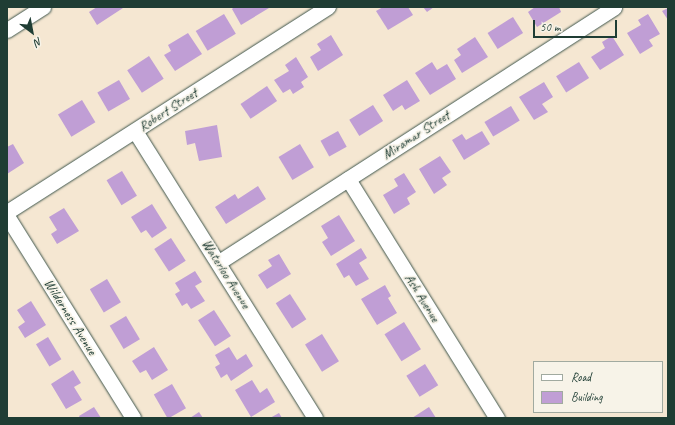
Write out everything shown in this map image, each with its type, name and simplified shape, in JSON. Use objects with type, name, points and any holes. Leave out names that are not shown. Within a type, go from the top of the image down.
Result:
[{"type":"street","points":[[7,30],[43,7]]},
{"type":"street","name":"Robert Street","points":[[7,212],[328,7]]},
{"type":"street","name":"Miramar Street","points":[[219,262],[614,7]]},
{"type":"street","name":"Waterloo Avenue","points":[[135,131],[219,262],[315,418]]},
{"type":"street","name":"Ash Avenue","points":[[348,179],[498,418]]},
{"type":"street","name":"Wilderness Avenue","points":[[7,216],[133,418]]},
{"type":"building","points":[[97,7],[123,8],[97,25],[89,12]]},
{"type":"building","points":[[234,7],[269,8],[241,25],[232,9]]},
{"type":"building","points":[[383,7],[408,7],[413,15],[388,30],[376,11]]},
{"type":"building","points":[[423,7],[434,7],[427,12]]},
{"type":"building","points":[[535,7],[559,7],[561,12],[537,27],[528,12]]},
{"type":"building","points":[[668,8],[668,20],[662,11]]},
{"type":"building","points":[[224,14],[236,34],[208,51],[196,31]]},
{"type":"building","points":[[648,14],[660,34],[649,40],[653,46],[640,54],[627,33],[641,25],[638,20]]},
{"type":"building","points":[[513,17],[523,33],[498,49],[488,33]]},
{"type":"building","points":[[188,33],[202,54],[175,71],[164,55],[171,51],[168,45]]},
{"type":"building","points":[[331,35],[343,55],[318,71],[310,57],[321,50],[317,44]]},
{"type":"building","points":[[612,36],[624,55],[600,70],[591,57],[605,48],[602,42]]},
{"type":"building","points":[[475,37],[488,57],[462,73],[454,60],[461,55],[457,49]]},
{"type":"building","points":[[149,56],[164,79],[142,93],[127,70]]},
{"type":"building","points":[[296,57],[308,77],[301,82],[304,87],[293,94],[290,89],[283,93],[274,80],[289,71],[285,65]]},
{"type":"building","points":[[432,62],[437,70],[447,64],[456,79],[430,95],[415,73]]},
{"type":"building","points":[[579,62],[589,78],[566,92],[556,76]]},
{"type":"building","points":[[119,80],[130,99],[108,112],[97,93]]},
{"type":"building","points":[[407,80],[420,101],[405,110],[402,105],[393,111],[383,95]]},
{"type":"building","points":[[544,82],[553,97],[542,104],[548,112],[534,120],[519,97]]},
{"type":"building","points":[[267,86],[277,101],[251,119],[240,104]]},
{"type":"building","points":[[82,100],[95,122],[71,137],[58,114]]},
{"type":"building","points":[[373,105],[383,121],[359,136],[349,120]]},
{"type":"building","points":[[511,106],[520,121],[493,137],[484,122]]},
{"type":"building","points":[[217,125],[222,157],[199,161],[195,143],[187,145],[185,131]]},
{"type":"building","points":[[338,131],[347,147],[329,156],[321,141]]},
{"type":"building","points":[[482,131],[490,144],[464,160],[452,140],[462,134],[466,140]]},
{"type":"building","points":[[13,144],[24,163],[7,174],[7,147]]},
{"type":"building","points":[[300,144],[314,167],[292,180],[279,157]]},
{"type":"building","points":[[440,156],[451,172],[442,178],[447,185],[434,194],[419,169]]},
{"type":"building","points":[[122,171],[137,196],[122,205],[107,180]]},
{"type":"building","points":[[404,173],[416,192],[407,198],[410,204],[394,214],[383,195],[398,186],[394,179]]},
{"type":"building","points":[[258,186],[266,199],[226,224],[215,207],[235,194],[238,199]]},
{"type":"building","points":[[152,204],[167,228],[152,238],[146,230],[141,233],[131,217]]},
{"type":"building","points":[[64,208],[79,231],[57,244],[51,234],[57,230],[49,217]]},
{"type":"building","points":[[339,215],[355,241],[331,256],[322,242],[328,238],[321,226]]},
{"type":"building","points":[[171,238],[186,261],[169,272],[154,249]]},
{"type":"building","points":[[361,248],[367,258],[359,263],[369,279],[356,286],[349,275],[344,278],[336,264]]},
{"type":"building","points":[[279,254],[291,274],[267,289],[258,275],[272,266],[268,260]]},
{"type":"building","points":[[195,271],[202,282],[195,286],[205,301],[191,309],[187,303],[182,306],[175,294],[180,291],[175,283]]},
{"type":"building","points":[[107,279],[121,302],[104,312],[90,289]]},
{"type":"building","points":[[385,285],[391,296],[388,298],[397,313],[377,325],[361,299]]},
{"type":"building","points":[[290,294],[306,319],[292,328],[276,303]]},
{"type":"building","points":[[31,301],[46,325],[25,338],[18,327],[25,322],[17,310]]},
{"type":"building","points":[[214,310],[231,336],[215,346],[198,320]]},
{"type":"building","points":[[126,316],[140,339],[124,349],[110,326]]},
{"type":"building","points":[[404,322],[421,349],[401,361],[384,334]]},
{"type":"building","points":[[322,334],[339,361],[322,372],[305,345]]},
{"type":"building","points":[[48,337],[61,359],[49,366],[36,344]]},
{"type":"building","points":[[154,347],[168,370],[152,380],[146,370],[140,373],[132,361]]},
{"type":"building","points":[[229,347],[237,360],[246,354],[253,366],[231,381],[227,374],[221,378],[215,367],[220,364],[215,355]]},
{"type":"building","points":[[425,364],[438,385],[420,397],[406,376]]},
{"type":"building","points":[[73,370],[81,383],[74,387],[82,400],[66,409],[51,384]]},
{"type":"building","points":[[252,380],[260,393],[267,388],[275,402],[251,417],[235,390]]},
{"type":"building","points":[[172,384],[186,408],[167,418],[154,394]]},
{"type":"building","points":[[94,407],[101,418],[80,418],[79,416]]},
{"type":"building","points":[[429,407],[436,418],[412,418]]},
{"type":"building","points":[[199,412],[203,418],[190,418]]},
{"type":"building","points":[[279,413],[282,418],[270,418]]}]
